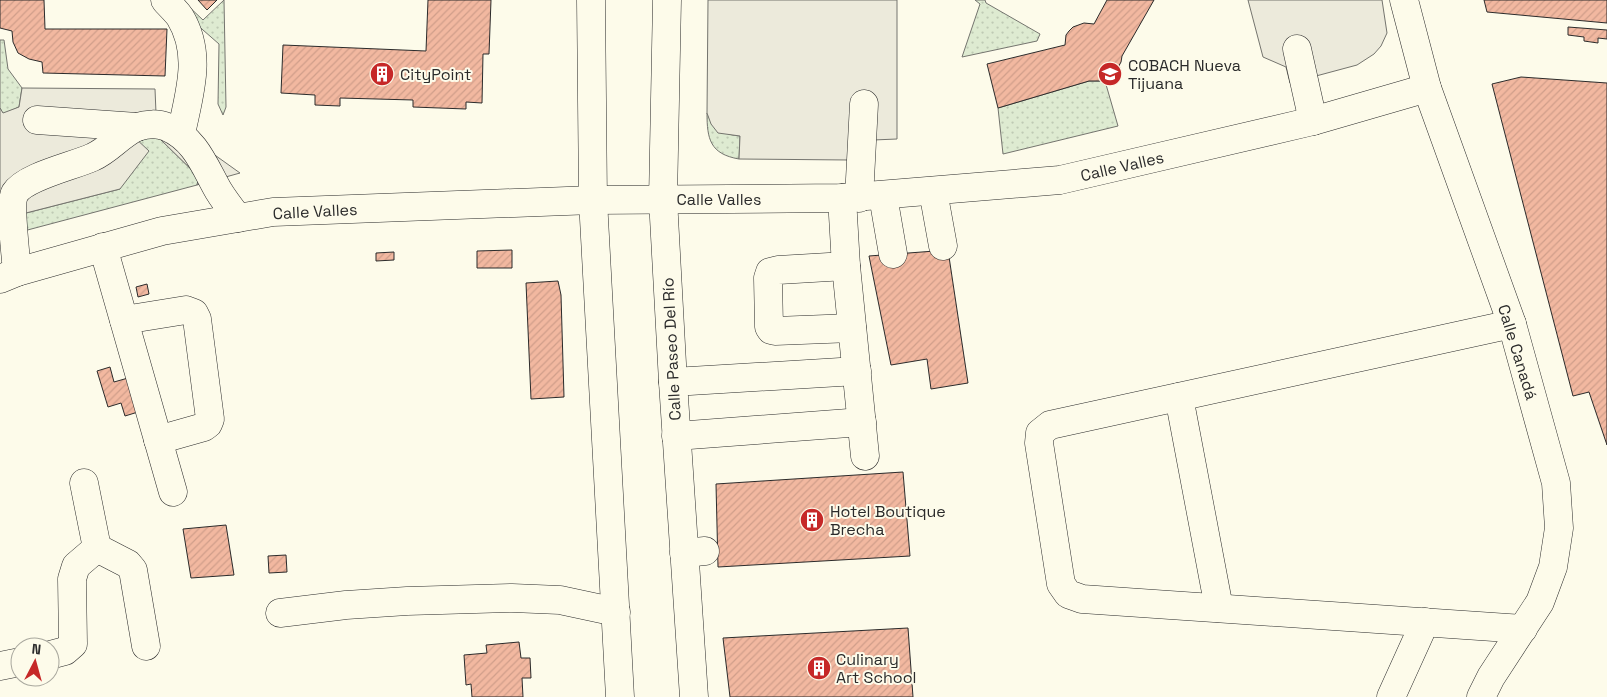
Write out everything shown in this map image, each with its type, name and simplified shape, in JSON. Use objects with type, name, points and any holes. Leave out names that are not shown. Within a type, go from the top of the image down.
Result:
[{"type":"street","points":[[164,0],[180,17],[193,48],[192,80],[181,134]]},
{"type":"street","points":[[591,0],[593,200],[620,697]]},
{"type":"street","name":"Calle Paseo Del Río","points":[[667,0],[663,199],[676,436],[695,552],[694,697]]},
{"type":"street","name":"Calle Canadá","points":[[1404,0],[1427,88],[1512,324],[1556,483],[1559,528],[1553,567],[1540,602],[1491,677],[1481,697]]},
{"type":"street","points":[[1296,49],[1313,121]]},
{"type":"street","name":"Calle Valles","points":[[6,276],[162,231],[273,212],[593,200],[861,197],[1060,180],[1313,121],[1427,88]]},
{"type":"street","points":[[864,104],[861,197],[846,266],[865,456]]},
{"type":"street","points":[[37,120],[137,127],[150,124],[165,126],[181,134],[200,156],[219,190],[238,218]]},
{"type":"street","points":[[6,276],[14,194],[22,185],[34,178],[95,156],[137,127]]},
{"type":"street","points":[[933,191],[943,246]]},
{"type":"street","points":[[861,197],[893,254]]},
{"type":"street","points":[[103,247],[173,492]]},
{"type":"street","points":[[846,266],[770,272],[768,278],[769,327],[775,331],[852,328]]},
{"type":"street","points":[[124,320],[186,310],[194,313],[197,319],[210,419],[204,427],[158,440]]},
{"type":"street","points":[[1512,324],[1050,425],[1040,433],[1038,443],[1062,584],[1068,594],[1082,599],[1523,629]]},
{"type":"street","points":[[673,382],[856,371]]},
{"type":"street","points":[[1179,397],[1218,608]]},
{"type":"street","points":[[676,436],[862,422]]},
{"type":"street","points":[[84,483],[97,548]]},
{"type":"street","points":[[97,548],[128,564],[133,570],[146,646]]},
{"type":"street","points":[[60,652],[65,651],[73,644],[72,579],[76,566],[97,548]]},
{"type":"street","points":[[280,613],[346,605],[407,601],[512,598],[560,600],[616,612]]},
{"type":"street","points":[[1390,697],[1425,622]]},
{"type":"green space","points":[[224,0],[226,107],[223,115],[218,104],[219,44],[179,9],[185,3],[203,20]]},
{"type":"green space","points":[[975,0],[985,0],[986,3],[1040,34],[1037,41],[962,57],[980,4]]},
{"type":"green space","points":[[0,40],[4,40],[8,69],[22,88],[19,107],[3,114],[0,108]]},
{"type":"green space","points":[[1089,81],[1105,81],[1118,126],[1003,154],[998,108]]},
{"type":"green space","points":[[707,113],[712,123],[720,130],[740,136],[739,159],[729,157],[716,149],[712,144],[709,138]]},
{"type":"green space","points":[[133,136],[157,136],[199,177],[197,185],[20,232],[26,213],[120,189]]},
{"type":"shaded area","points":[[708,0],[897,0],[897,139],[849,141],[849,160],[739,159],[740,136],[718,133],[711,124],[707,113]]},
{"type":"shaded area","points":[[1248,0],[1382,0],[1387,33],[1381,46],[1374,54],[1357,65],[1290,83],[1286,67],[1263,57]]},
{"type":"shaded area","points":[[22,88],[155,89],[156,113],[240,173],[197,185],[199,177],[157,136],[133,136],[149,151],[120,189],[26,213],[20,232],[0,237],[0,108],[3,113],[19,107]]},
{"type":"building","points":[[0,0],[44,0],[45,29],[167,29],[165,76],[43,73],[42,62],[29,59],[18,53],[13,42],[12,31],[0,28]]},
{"type":"building","points":[[198,0],[217,0],[207,10]]},
{"type":"building","name":"CityPoint","points":[[428,0],[491,0],[489,54],[483,54],[482,103],[466,102],[466,109],[413,107],[413,100],[340,98],[340,106],[315,105],[315,95],[281,93],[283,45],[426,51]]},
{"type":"building","points":[[1107,0],[1154,0],[1122,56],[1115,73],[1105,81],[1089,81],[998,108],[987,64],[1065,45],[1066,35],[1073,27],[1084,23],[1094,24]]},
{"type":"building","points":[[1484,0],[1607,0],[1607,23],[1487,12]]},
{"type":"building","points":[[1568,27],[1607,30],[1607,39],[1598,38],[1598,43],[1584,41],[1584,37],[1568,35]]},
{"type":"building","points":[[1521,77],[1607,83],[1607,445],[1589,392],[1573,396],[1492,84]]},
{"type":"building","points":[[512,250],[512,268],[477,268],[477,251]]},
{"type":"building","points":[[948,250],[968,383],[931,389],[927,359],[891,365],[869,256]]},
{"type":"building","points":[[394,252],[394,260],[376,261],[376,253]]},
{"type":"building","points":[[558,281],[561,295],[564,397],[531,399],[526,283]]},
{"type":"building","points":[[147,284],[149,294],[138,297],[136,287]]},
{"type":"building","points":[[110,367],[114,382],[128,378],[138,412],[125,416],[121,403],[108,407],[97,371]]},
{"type":"building","name":"Hotel Boutique Brecha","points":[[903,472],[910,556],[718,567],[716,484]]},
{"type":"building","points":[[226,525],[234,575],[191,578],[183,529]]},
{"type":"building","points":[[286,555],[287,572],[269,573],[268,556]]},
{"type":"building","name":"Culinary Art School","points":[[908,628],[913,697],[730,697],[723,638]]},
{"type":"building","points":[[519,642],[521,658],[530,658],[531,678],[522,678],[523,697],[472,697],[471,684],[466,685],[464,655],[487,653],[486,645]]},
{"type":"place","name":"CityPoint","points":[[382,74]]},
{"type":"place","name":"COBACH Nueva Tijuana","points":[[1110,74]]},
{"type":"place","name":"Hotel Boutique Brecha","points":[[812,520]]},
{"type":"place","name":"Culinary Art School","points":[[819,668]]}]
